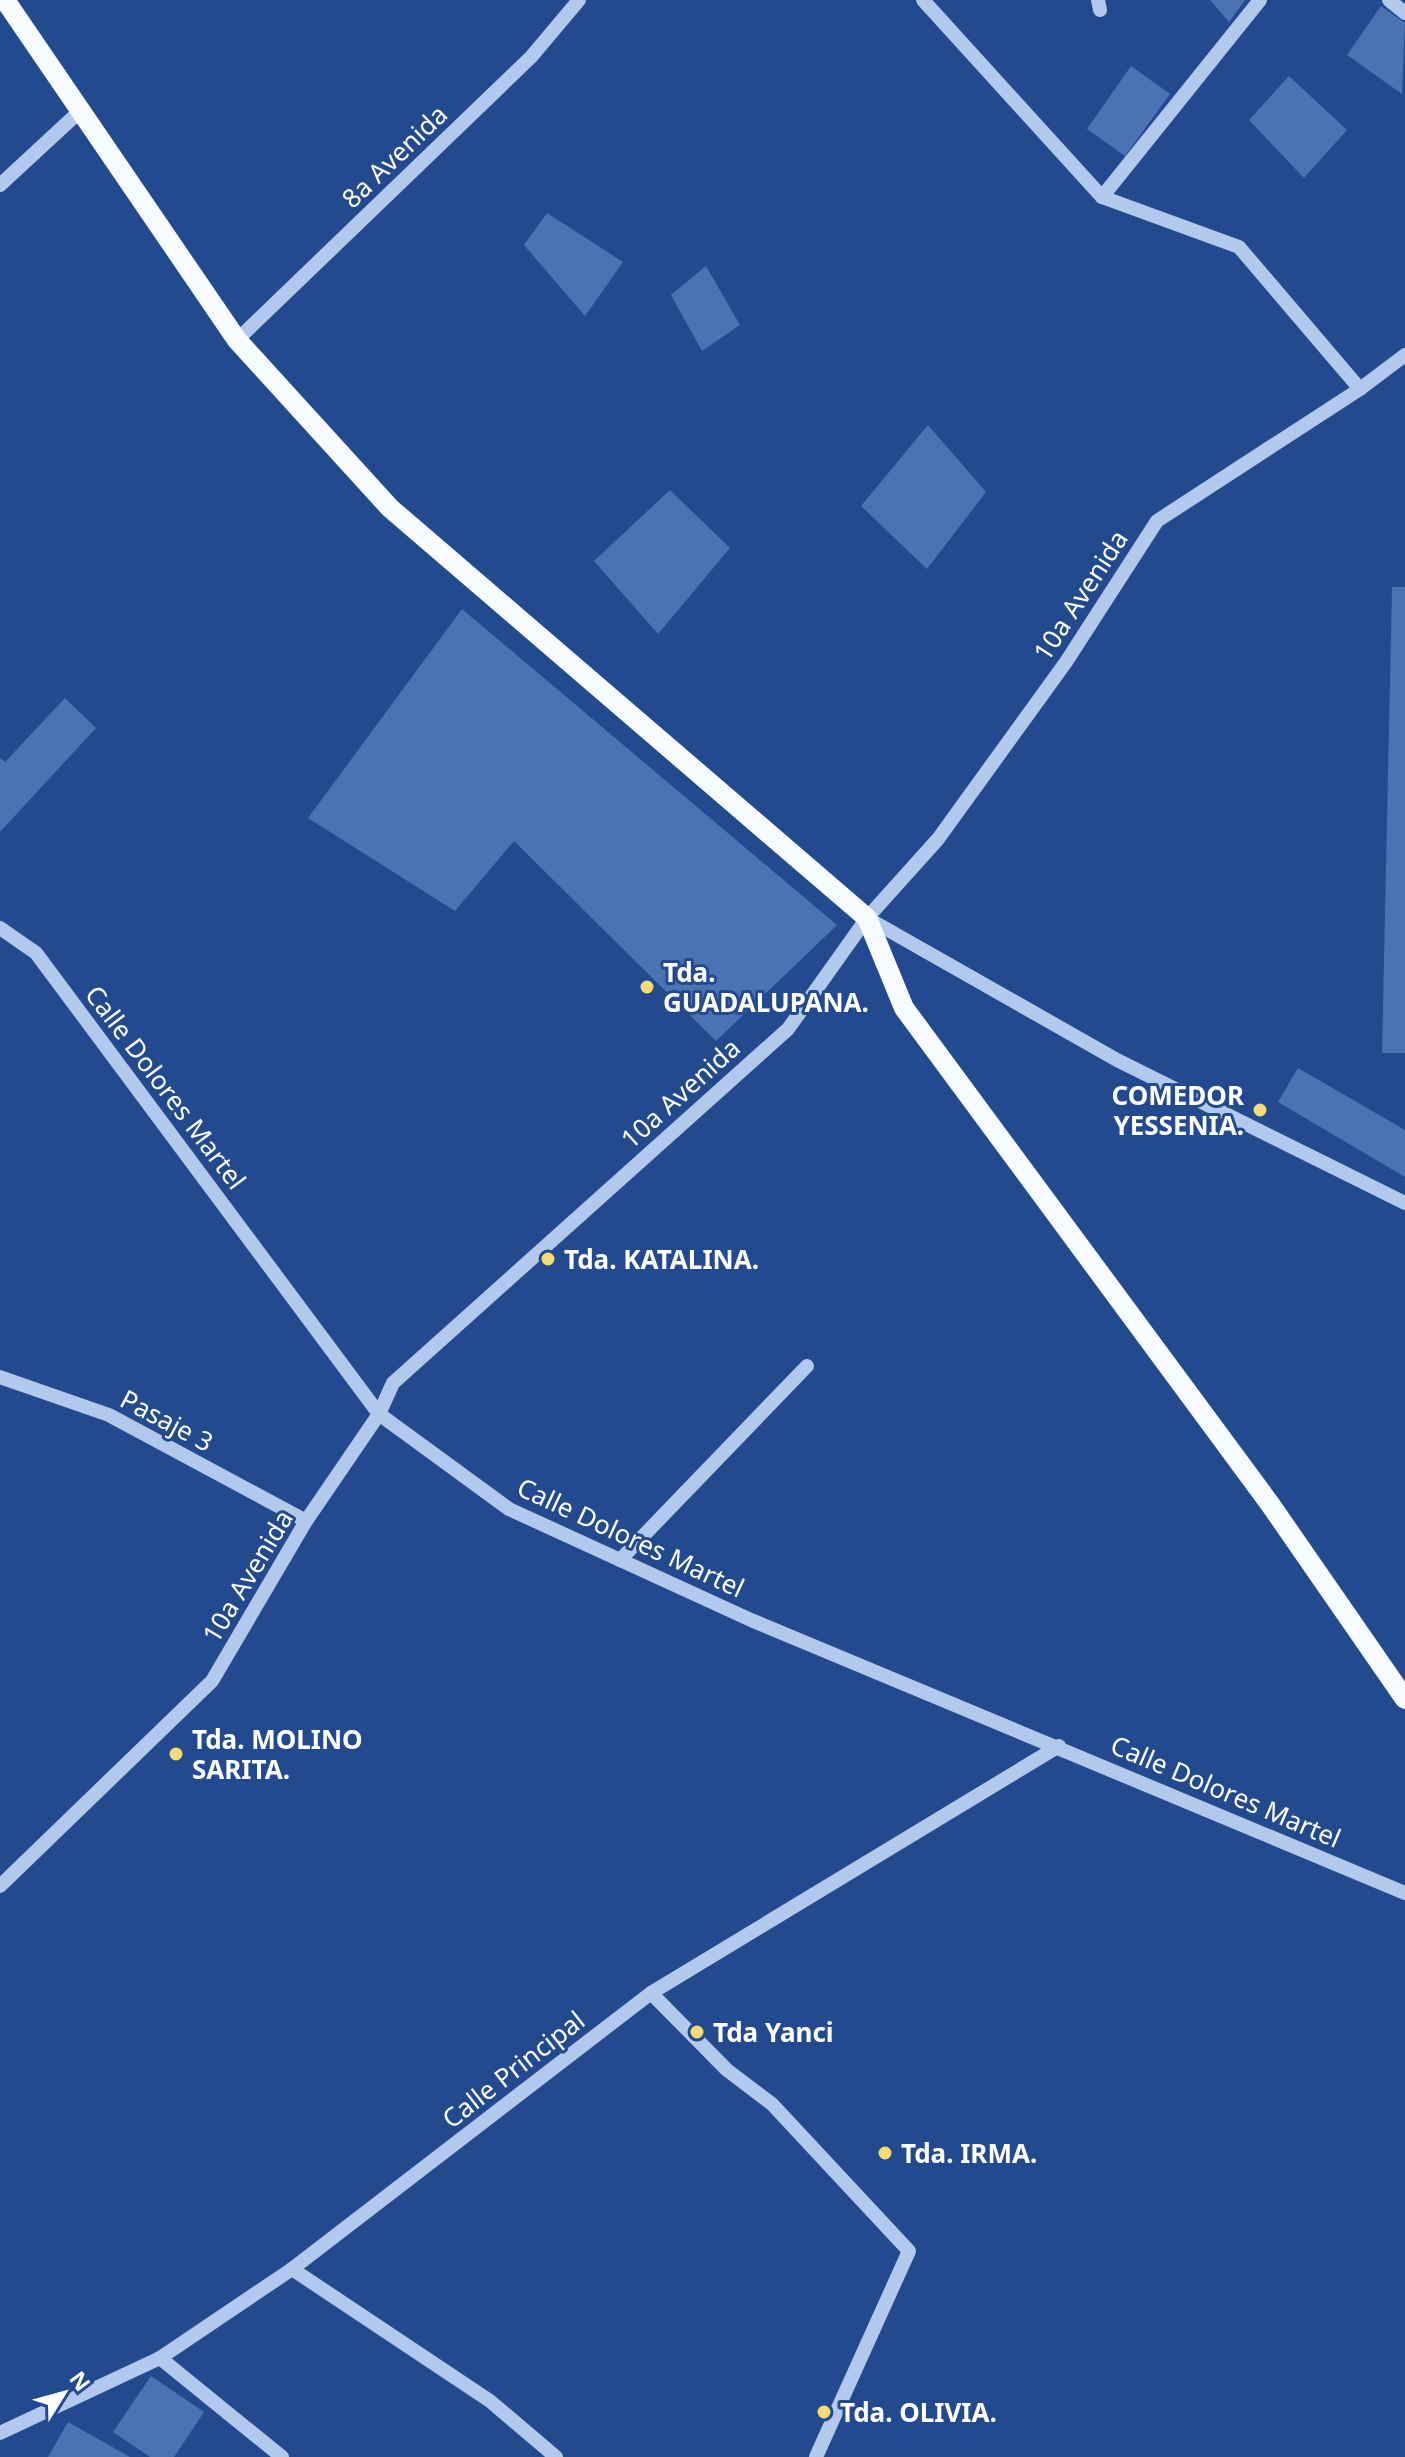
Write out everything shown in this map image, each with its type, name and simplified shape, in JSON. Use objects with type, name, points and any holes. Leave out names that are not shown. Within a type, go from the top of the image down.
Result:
[{"type":"main road","points":[[5,0],[237,340],[390,508],[867,918],[904,1008],[1270,1504],[1405,1699]]},
{"type":"street","name":"8a Avenida","points":[[237,340],[531,57],[579,0]]},
{"type":"street","points":[[923,0],[1102,197],[1239,247],[1360,389]]},
{"type":"street","points":[[1102,197],[1260,0]]},
{"type":"street","points":[[1389,0],[1405,13]]},
{"type":"street","points":[[0,185],[80,111]]},
{"type":"street","name":"10a Avenida","points":[[0,1886],[212,1681],[306,1521],[379,1414],[393,1383],[788,1029],[867,918],[948,827],[1066,662],[1157,521],[1360,389],[1405,355]]},
{"type":"street","points":[[867,918],[1117,1060],[1405,1203]]},
{"type":"street","name":"Calle Dolores Martel","points":[[0,928],[36,953],[379,1414],[509,1509],[751,1620],[1405,1893]]},
{"type":"street","points":[[620,1560],[807,1366]]},
{"type":"street","name":"Pasaje 3","points":[[0,1377],[109,1415],[306,1521]]},
{"type":"street","name":"Calle Principal","points":[[0,2433],[160,2358],[292,2269],[651,1993],[1059,1746]]},
{"type":"street","points":[[651,1993],[727,2070],[772,2104],[909,2251],[816,2457]]},
{"type":"street","points":[[292,2269],[490,2401],[556,2457]]},
{"type":"street","points":[[160,2358],[282,2457]]},
{"type":"building","points":[[1210,0],[1245,0],[1229,22]]},
{"type":"building","points":[[1381,6],[1405,23],[1402,94],[1347,55]]},
{"type":"building","points":[[1131,66],[1170,94],[1125,156],[1087,129]]},
{"type":"building","points":[[1289,76],[1347,130],[1304,178],[1249,120]]},
{"type":"building","points":[[547,213],[623,262],[585,316],[524,245]]},
{"type":"building","points":[[706,266],[740,325],[702,351],[671,295]]},
{"type":"building","points":[[928,425],[986,492],[927,569],[861,506]]},
{"type":"building","points":[[670,490],[730,548],[658,634],[594,561]]},
{"type":"building","points":[[1392,587],[1405,587],[1405,1053],[1382,1053]]},
{"type":"building","points":[[462,609],[837,925],[716,1041],[514,841],[455,911],[308,818]]},
{"type":"building","points":[[65,698],[96,728],[0,832],[0,758],[5,762]]},
{"type":"building","points":[[1298,1068],[1405,1130],[1405,1177],[1278,1102]]},
{"type":"building","points":[[151,2376],[204,2412],[174,2457],[150,2457],[113,2432]]},
{"type":"building","points":[[68,2422],[130,2457],[48,2457]]},
{"type":"place","name":"Tda. GUADALUPANA.","points":[[647,987]]},
{"type":"place","name":"COMEDOR YESSENIA.","points":[[1260,1110]]},
{"type":"place","name":"Tda. KATALINA.","points":[[548,1259]]},
{"type":"place","name":"Tda. MOLINO SARITA.","points":[[176,1754]]},
{"type":"place","name":"Tda Yanci","points":[[697,2032]]},
{"type":"place","name":"Tda. IRMA.","points":[[885,2153]]},
{"type":"place","name":"Tda. OLIVIA.","points":[[824,2412]]}]
